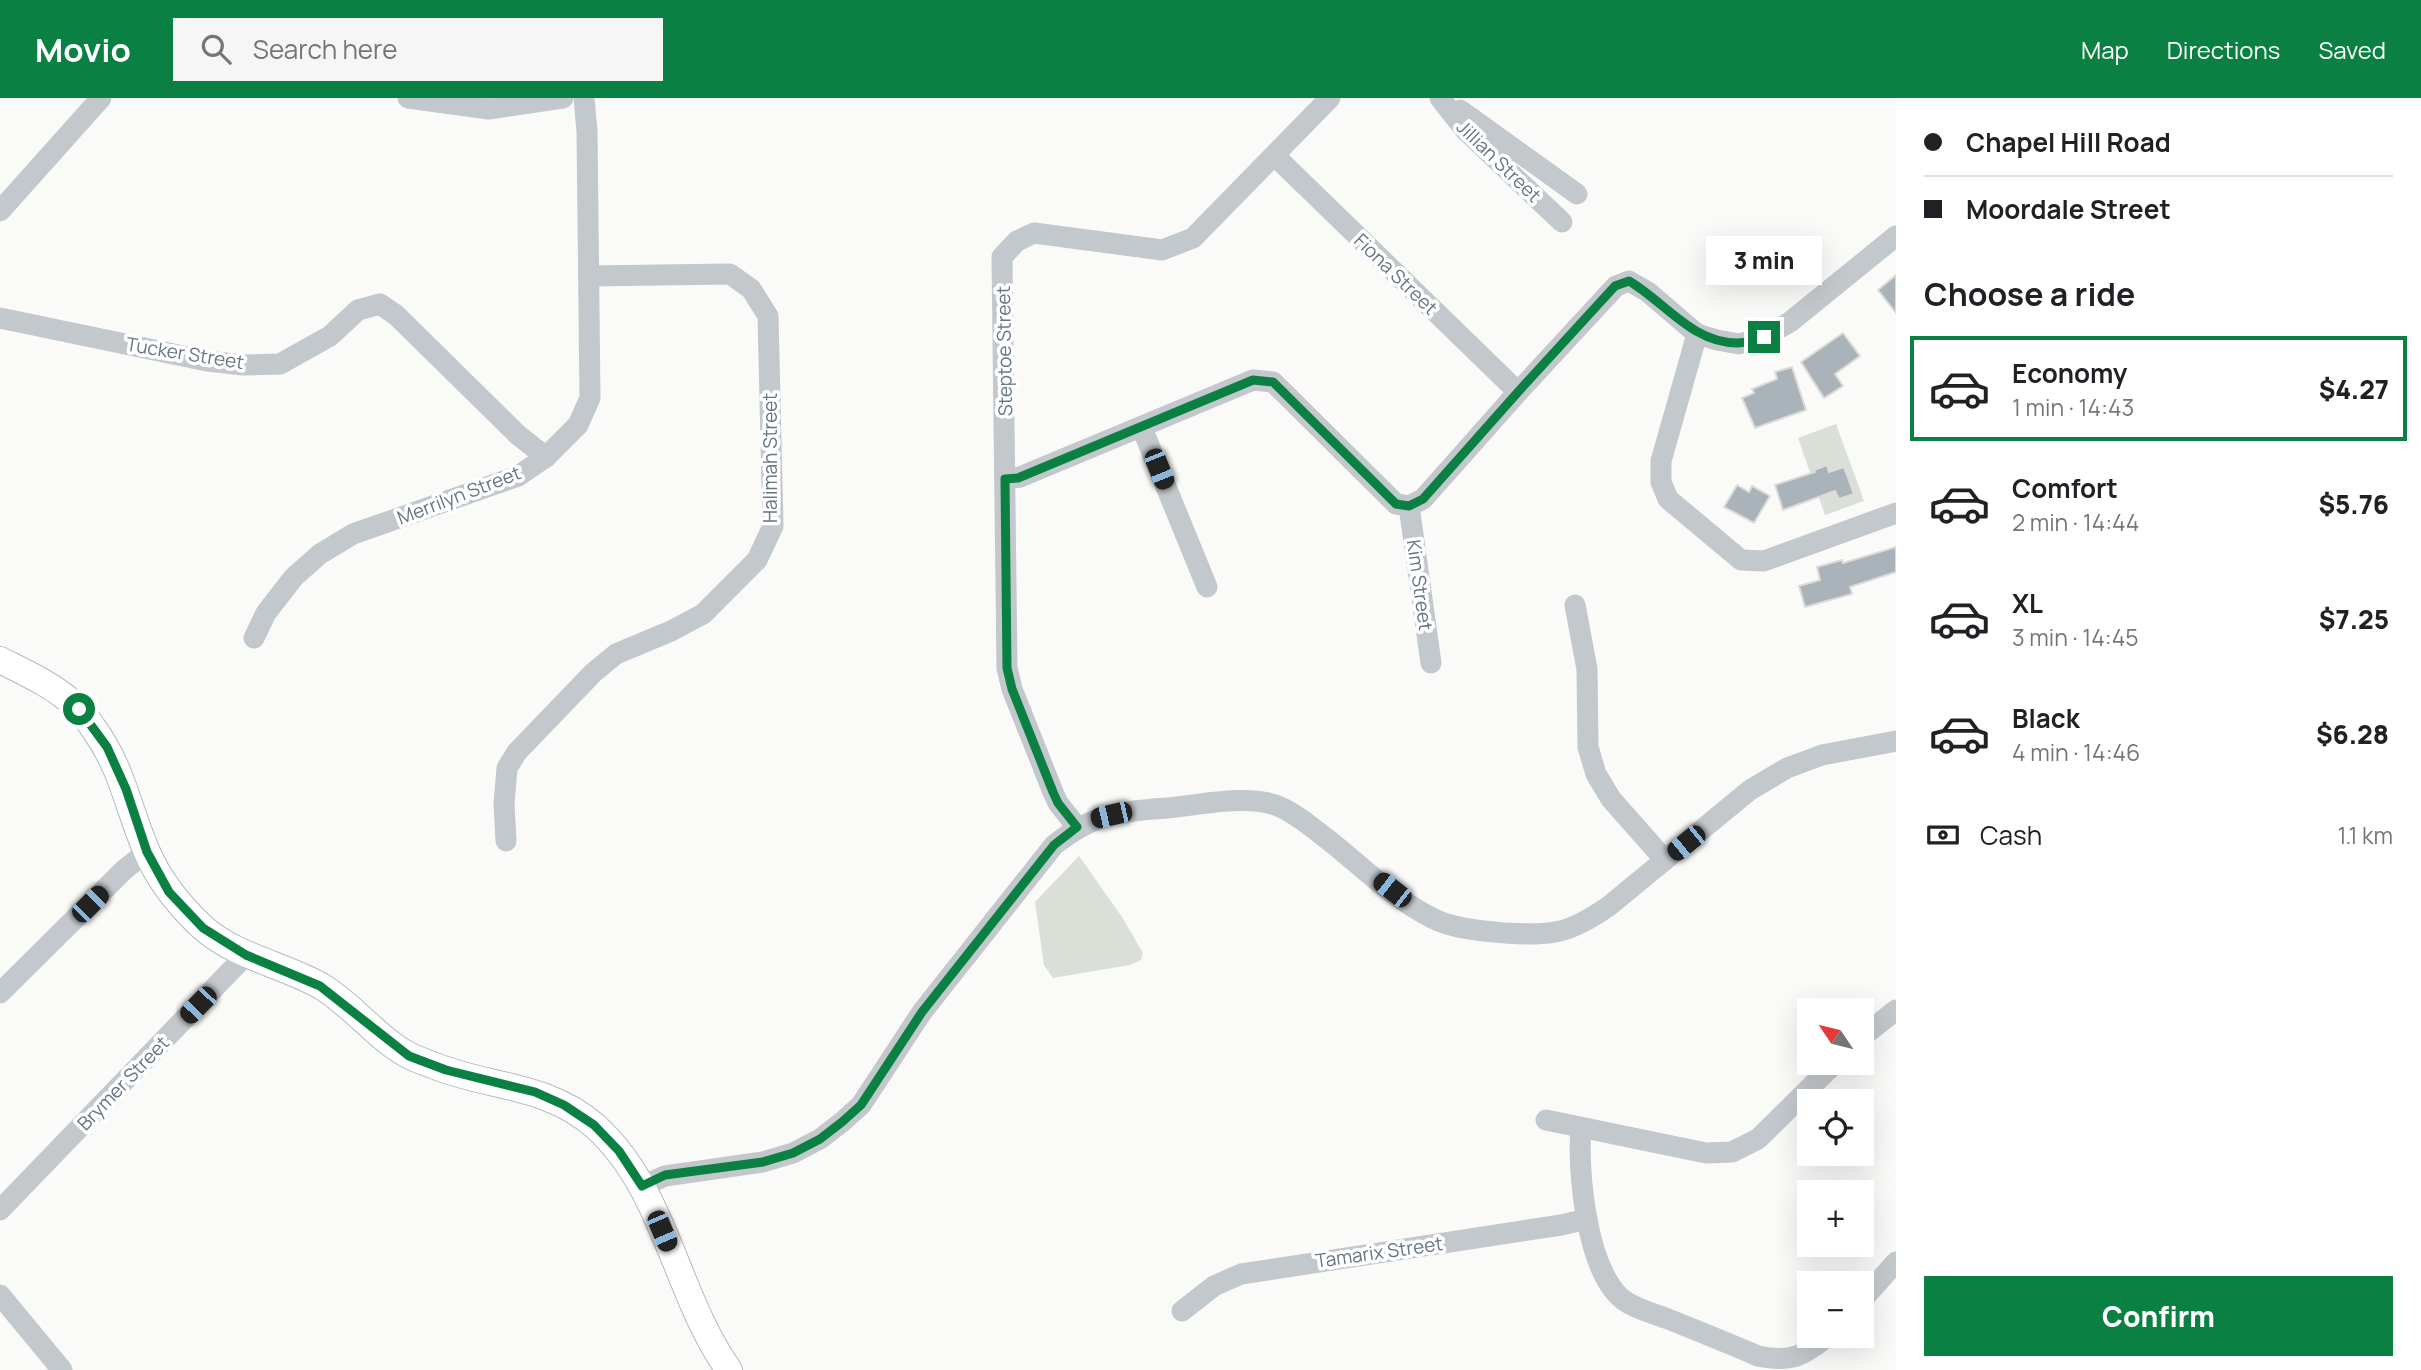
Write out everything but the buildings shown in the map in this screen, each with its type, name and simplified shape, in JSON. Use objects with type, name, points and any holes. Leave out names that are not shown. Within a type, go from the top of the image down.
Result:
[{"type":"main road","points":[[0,660],[45,682],[79,709],[107,747],[126,789],[147,852],[169,892],[203,928],[246,955],[320,986],[409,1056],[446,1070],[535,1092],[564,1105],[594,1125],[619,1151],[642,1186],[712,1345],[729,1370]]},
{"type":"street","points":[[0,211],[101,98]]},
{"type":"street","points":[[408,98],[489,109],[549,100]]},
{"type":"street","name":"Merrilyn Street","points":[[254,638],[266,613],[294,576],[320,554],[353,534],[518,475],[546,457],[578,425],[590,398],[587,131],[584,98]]},
{"type":"street","name":"Steptoe Street","points":[[1077,827],[1053,792],[1012,689],[1007,668],[1002,257],[1017,241],[1034,233],[1162,250],[1193,238],[1330,98]]},
{"type":"street","name":"Jillian Street","points":[[1442,98],[1577,194]]},
{"type":"street","name":"Jillian Street","points":[[1442,98],[1466,131],[1562,222]]},
{"type":"street","name":"Fiona Street","points":[[1275,156],[1518,392]]},
{"type":"street","points":[[1005,479],[1018,478],[1253,380],[1273,382],[1396,504],[1409,506],[1423,499],[1615,286],[1629,281],[1648,292],[1697,334],[1739,344],[1764,337],[1790,322],[1896,236]]},
{"type":"street","name":"Halimah Street","points":[[506,841],[504,804],[507,768],[517,752],[593,673],[615,654],[671,631],[703,614],[757,560],[773,526],[768,316],[751,289],[730,274],[589,275]]},
{"type":"street","name":"Tucker Street","points":[[0,317],[207,361],[243,365],[280,364],[330,337],[358,310],[380,304],[396,315],[518,435],[546,457]]},
{"type":"street","points":[[1697,334],[1661,461],[1661,482],[1668,499],[1741,560],[1764,561],[1896,513]]},
{"type":"street","points":[[1142,428],[1207,587]]},
{"type":"street","name":"Kim Street","points":[[1409,506],[1431,663]]},
{"type":"street","points":[[1574,605],[1587,669],[1588,747],[1595,774],[1611,799],[1665,860]]},
{"type":"street","points":[[642,1186],[665,1175],[763,1162],[793,1153],[820,1139],[842,1122],[861,1105],[922,1012],[1054,845],[1077,827],[1094,819],[1128,811],[1252,800],[1278,806],[1304,821],[1414,908],[1434,920],[1475,931],[1538,935],[1560,933],[1587,922],[1750,790],[1787,768],[1822,755],[1896,741]]},
{"type":"street","points":[[0,993],[125,869],[147,852]]},
{"type":"street","name":"Brymer Street","points":[[0,1210],[246,955]]},
{"type":"street","points":[[1874,1027],[1896,1010]]},
{"type":"street","points":[[1546,1121],[1706,1153],[1732,1152],[1758,1139],[1823,1075]]},
{"type":"street","points":[[1581,1128],[1579,1155],[1587,1219],[1598,1261],[1608,1285],[1627,1303],[1758,1356],[1778,1360],[1804,1354],[1812,1348]]},
{"type":"street","name":"Tamarix Street","points":[[1182,1311],[1214,1286],[1241,1274],[1587,1219]]},
{"type":"street","points":[[1874,1287],[1896,1262]]},
{"type":"street","points":[[0,1295],[62,1370]]},
{"type":"shaded area","points":[[1836,424],[1864,501],[1825,515],[1798,438]]},
{"type":"shaded area","points":[[1079,856],[1122,917],[1143,953],[1141,960],[1130,965],[1053,978],[1044,965],[1035,902]]},
{"type":"route","points":[[79,709],[107,747],[126,789],[147,852],[169,892],[203,928],[246,955],[320,986],[409,1056],[446,1070],[535,1092],[564,1105],[594,1125],[619,1151],[642,1186],[665,1175],[763,1162],[793,1153],[820,1139],[861,1105],[922,1012],[1054,845],[1077,827],[1053,792],[1012,689],[1007,668],[1005,479],[1018,478],[1253,380],[1273,382],[1396,504],[1409,506],[1423,499],[1615,286],[1629,281],[1648,292],[1697,334],[1739,344],[1764,337]]}]
